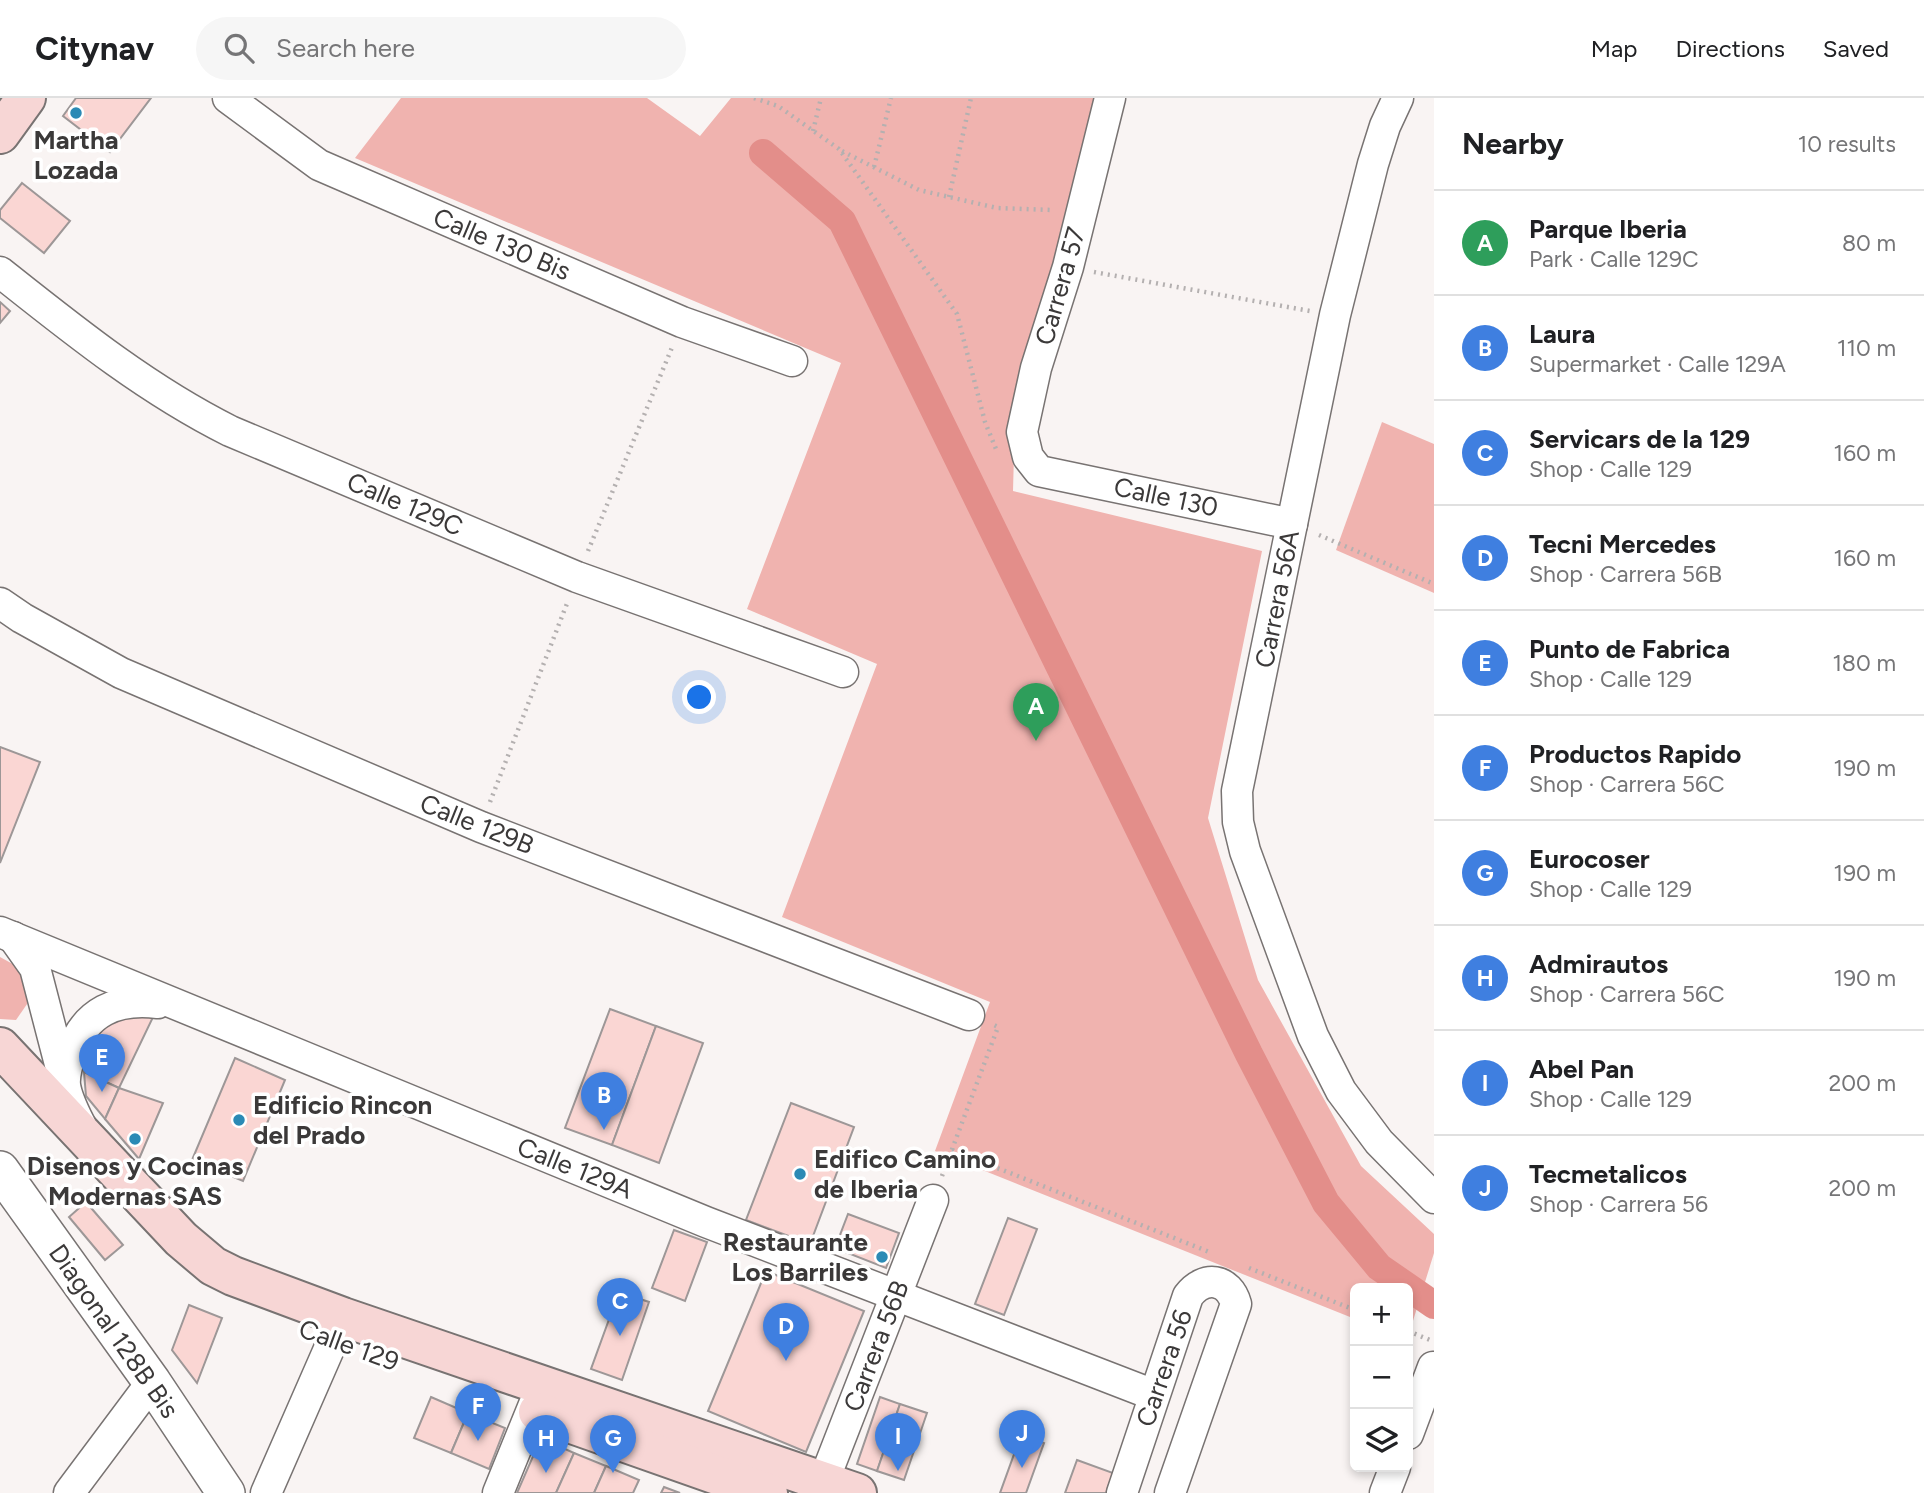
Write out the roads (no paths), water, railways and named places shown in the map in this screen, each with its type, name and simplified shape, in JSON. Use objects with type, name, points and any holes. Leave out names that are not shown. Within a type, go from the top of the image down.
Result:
[{"type":"main road","points":[[0,134],[26,98]]},
{"type":"main road","name":"Calle 129","points":[[0,1047],[195,1253],[213,1266],[338,1329]]},
{"type":"main road","name":"Calle 129","points":[[0,1083],[166,1256],[194,1280],[231,1301],[338,1329],[537,1398],[833,1489]]},
{"type":"main road","name":"Calle 129","points":[[537,1398],[768,1493]]},
{"type":"street","name":"Calle 130 Bis","points":[[228,98],[319,165],[682,322],[792,361]]},
{"type":"street","name":"Carrera 57","points":[[1039,471],[1028,457],[1022,432],[1036,369],[1068,267],[1110,98]]},
{"type":"street","name":"Carrera 56A","points":[[1398,98],[1373,164],[1335,315],[1237,791],[1238,822],[1245,851],[1312,1036],[1341,1091],[1380,1142],[1434,1198]]},
{"type":"street","name":"Calle 129C","points":[[0,272],[56,318],[153,388],[230,431],[577,577],[843,671]]},
{"type":"street","name":"Calle 130","points":[[1039,471],[1292,524]]},
{"type":"street","name":"Calle 129B","points":[[0,603],[121,673],[481,827],[969,1015]]},
{"type":"street","name":"Calle 129A","points":[[7,934],[706,1222],[1154,1395]]},
{"type":"street","name":"Calle 129","points":[[7,934],[35,968],[64,1083],[77,1117],[92,1145]]},
{"type":"street","points":[[64,1083],[74,1044],[85,1025],[102,1011],[118,1003],[144,1001],[179,1005]]},
{"type":"street","name":"Diagonal 128B Bis","points":[[0,1170],[152,1382],[226,1493]]},
{"type":"street","name":"Carrera 56B","points":[[833,1489],[895,1297],[933,1200]]},
{"type":"street","name":"Carrera 56","points":[[1122,1493],[1188,1296],[1196,1286],[1204,1282],[1226,1285],[1236,1304],[1170,1493]]},
{"type":"street","points":[[267,1493],[338,1329]]},
{"type":"street","points":[[1413,1421],[1433,1367]]},
{"type":"street","points":[[69,1493],[152,1382]]},
{"type":"street","points":[[498,1493],[537,1398]]},
{"type":"street","points":[[1385,1493],[1393,1472]]},
{"type":"waterway","points":[[763,153],[842,221],[1249,1054],[1326,1203],[1379,1267],[1434,1305]]},
{"type":"place","name":"Martha Lozada","points":[[76,113]]},
{"type":"place","name":"Parque Iberia","points":[[1036,741]]},
{"type":"place","name":"Punto de Fabrica","points":[[102,1092]]},
{"type":"place","name":"Edificio Rincon del Prado","points":[[239,1120]]},
{"type":"place","name":"Laura","points":[[604,1130]]},
{"type":"place","name":"Disenos y Cocinas Modernas SAS","points":[[135,1139]]},
{"type":"place","name":"Edifico Camino de Iberia","points":[[800,1174]]},
{"type":"place","name":"Restaurante Los Barriles","points":[[882,1257]]},
{"type":"place","name":"Servicars de la 129","points":[[620,1336]]},
{"type":"place","name":"Tecni Mercedes","points":[[786,1361]]},
{"type":"place","name":"Productos Rapido","points":[[478,1441]]},
{"type":"place","name":"Tecmetalicos","points":[[1022,1468]]},
{"type":"place","name":"Abel Pan","points":[[898,1471]]},
{"type":"place","name":"Admirautos","points":[[546,1473]]},
{"type":"place","name":"Eurocoser","points":[[613,1473]]}]
